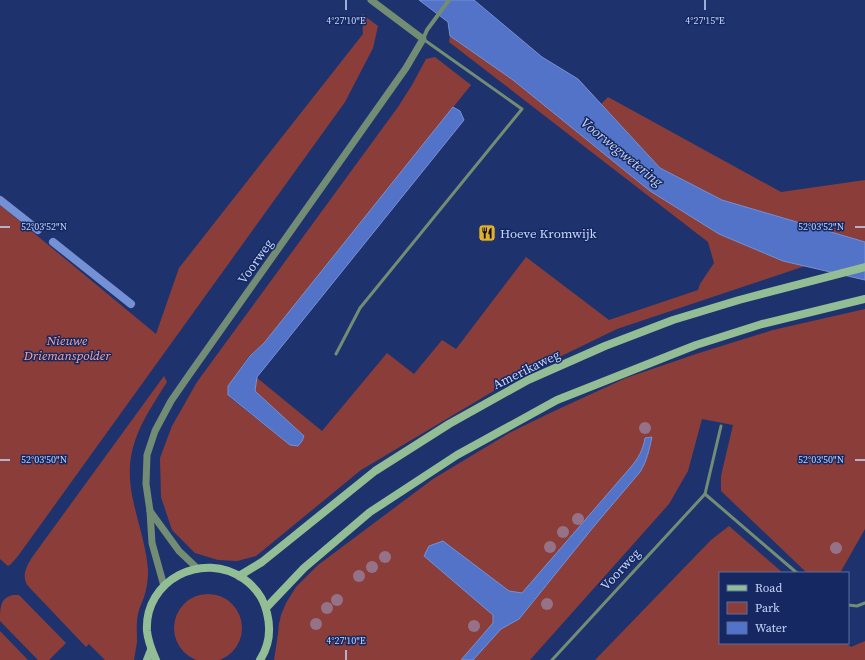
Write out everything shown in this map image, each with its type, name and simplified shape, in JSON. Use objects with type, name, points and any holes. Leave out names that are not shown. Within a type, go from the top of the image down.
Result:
[{"type":"main road","name":"Amerikaweg","points":[[239,576],[262,562],[375,471],[449,424],[528,380],[605,346],[673,320],[739,300],[865,267]]},
{"type":"main road","points":[[266,608],[304,568],[370,512],[457,455],[557,400],[696,345],[762,324],[862,300]]},
{"type":"main road","points":[[156,660],[151,650],[147,631],[153,602],[164,586],[180,574],[197,568],[208,567],[219,568],[239,576],[256,590],[262,599],[269,621],[269,634],[267,646],[261,659]]},
{"type":"main road","points":[[147,660],[151,650]]},
{"type":"street","points":[[371,0],[423,39],[427,30],[449,0]]},
{"type":"street","name":"Voorweg","points":[[164,586],[152,543],[150,511],[146,484],[147,455],[155,431],[189,375],[406,68],[423,39]]},
{"type":"street","name":"Voorweg","points":[[150,511],[180,551],[197,568]]},
{"type":"lane","points":[[336,354],[360,308],[522,109],[423,39]]},
{"type":"lane","name":"Voorweg","points":[[552,660],[705,494],[721,426]]},
{"type":"lane","points":[[705,494],[796,572]]},
{"type":"lane","points":[[849,605],[857,606],[865,604]]},
{"type":"green space","name":"Nieuwe Driemanspolder","points":[[362,14],[378,26],[373,48],[345,102],[18,556],[8,566],[0,559],[0,205],[156,334],[179,268],[363,34]]},
{"type":"green space","points":[[450,36],[513,80],[650,191],[719,234],[783,261],[805,266],[617,329],[512,380],[361,470],[256,556],[237,561],[218,560],[195,553],[172,530],[161,497],[160,458],[172,426],[197,382],[398,107],[426,59],[435,57],[471,85],[264,343],[249,356],[228,386],[228,396],[290,445],[304,436],[254,391],[256,377],[322,431],[387,353],[414,374],[442,340],[456,349],[526,257],[609,320],[698,290],[700,284],[714,263],[708,242],[449,42]]},
{"type":"green space","points":[[608,97],[781,192],[865,180],[865,242],[722,200],[660,168],[601,104]]},
{"type":"green space","points":[[865,309],[865,529],[841,572],[806,572],[721,491],[721,476],[733,425],[702,419],[688,471],[669,504],[530,660],[274,660],[281,615],[286,603],[296,587],[318,565],[433,479],[511,432],[626,378],[773,330]]},
{"type":"green space","points":[[164,376],[167,382],[150,409],[137,435],[130,463],[132,495],[148,570],[146,590],[137,618],[137,642],[134,660],[105,660],[89,644],[86,647],[29,587],[25,579],[25,571],[33,556]]},
{"type":"green space","points":[[729,526],[782,572],[719,572],[719,644],[847,644],[851,647],[865,641],[865,660],[595,660],[711,540]]},
{"type":"green space","points":[[201,594],[215,594],[227,599],[237,609],[242,621],[242,635],[237,647],[227,657],[218,661],[198,661],[189,657],[179,647],[174,635],[174,621],[179,609],[189,599]]},
{"type":"green space","points":[[13,595],[19,595],[66,643],[49,660],[38,660],[0,621],[3,601],[5,598]]},
{"type":"green space","points":[[0,631],[28,660],[0,660]]},
{"type":"water","name":"Voorwegwetering","points":[[419,0],[474,0],[542,57],[578,79],[660,168],[722,200],[865,242],[865,280],[783,261],[719,234],[650,191],[513,80],[450,36],[448,22]]},
{"type":"water","points":[[453,107],[460,111],[464,120],[257,377],[255,391],[304,436],[298,446],[290,445],[228,395],[228,386],[250,356],[264,343]]},
{"type":"water","points":[[652,437],[646,460],[640,472],[519,619],[501,629],[473,660],[461,660],[493,623],[493,615],[424,556],[429,546],[443,541],[509,591],[522,593],[633,465],[638,458],[645,438]]},
{"type":"waterway","points":[[0,200],[38,230]]},
{"type":"waterway","points":[[53,242],[131,304]]},
{"type":"place","name":"Hoeve Kromwijk","points":[[487,233]]}]
